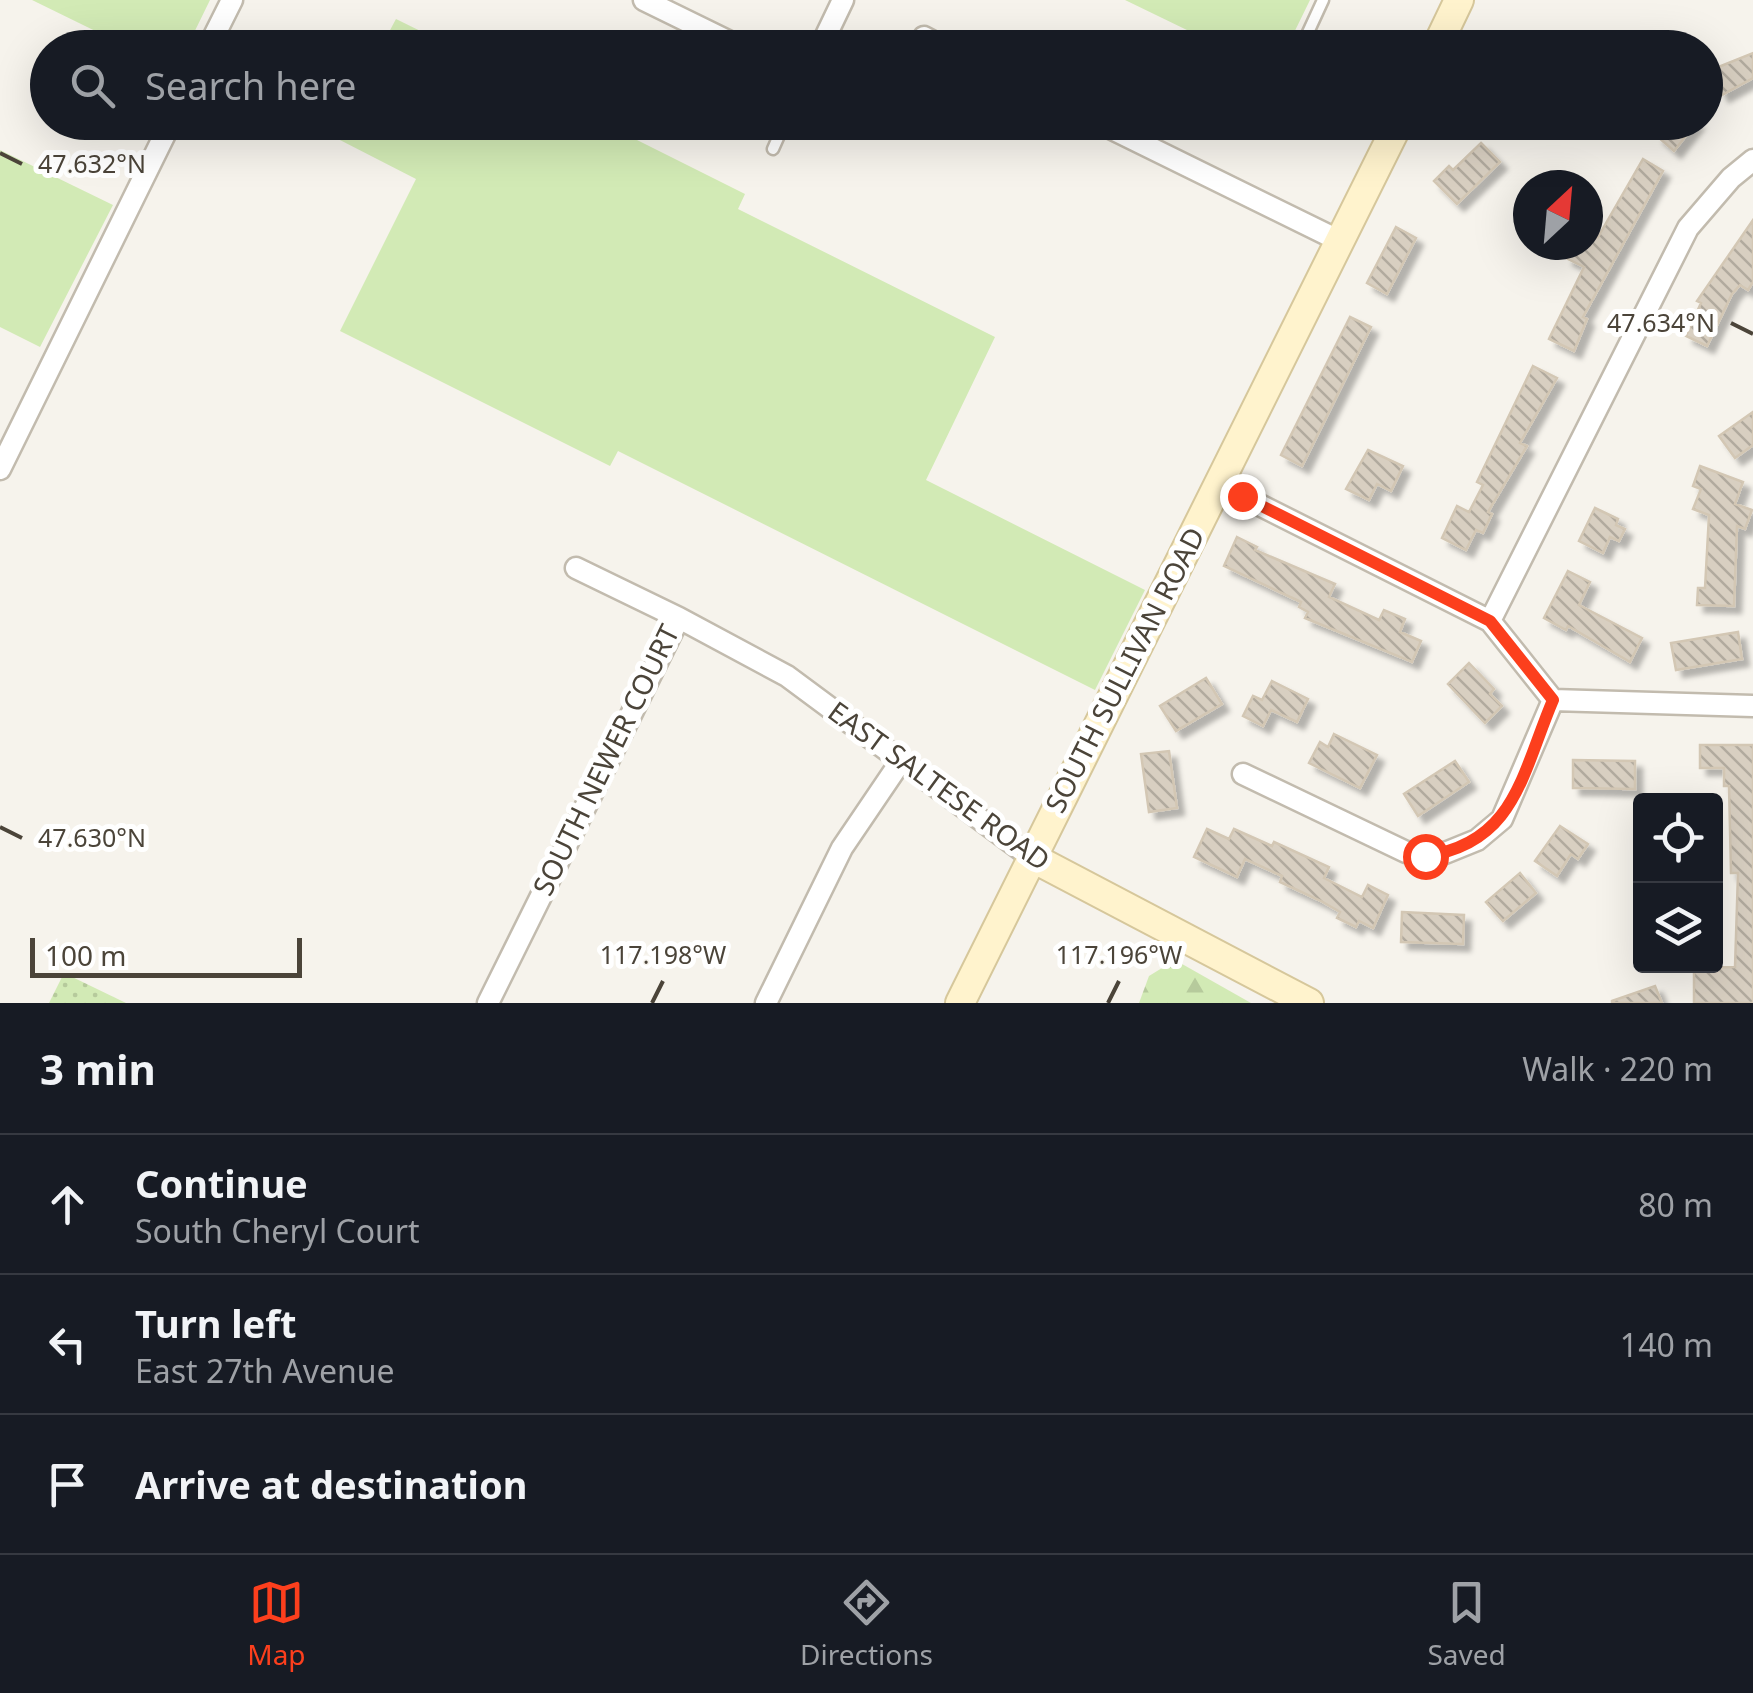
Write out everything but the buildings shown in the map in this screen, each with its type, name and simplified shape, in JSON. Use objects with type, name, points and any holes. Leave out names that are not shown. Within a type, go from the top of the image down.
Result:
[{"type":"main road","points":[[1445,30],[1459,0]]},
{"type":"main road","name":"SOUTH SULLIVAN ROAD","points":[[960,1003],[1389,140]]},
{"type":"main road","name":"EAST SALTESE ROAD","points":[[1031,857],[1310,1003]]},
{"type":"street","points":[[217,30],[232,0]]},
{"type":"street","points":[[644,0],[705,30]]},
{"type":"street","points":[[829,30],[843,0]]},
{"type":"street","points":[[0,469],[162,140]]},
{"type":"street","points":[[1135,140],[1340,241]]},
{"type":"street","points":[[1490,621],[1681,241],[1706,204],[1753,160]]},
{"type":"street","points":[[1218,484],[1490,621],[1553,700],[1753,706]]},
{"type":"street","name":"SOUTH NEWER COURT","points":[[488,1003],[679,618],[576,568]]},
{"type":"street","name":"EAST SALTESE ROAD","points":[[679,618],[787,676],[1031,857]]},
{"type":"street","points":[[1242,774],[1406,852],[1444,853],[1477,840],[1502,819],[1553,700]]},
{"type":"street","points":[[766,1003],[842,848],[901,761]]},
{"type":"lane","points":[[1310,30],[1323,0]]},
{"type":"lane","points":[[773,149],[777,140]]},
{"type":"green space","points":[[32,0],[210,0],[195,30],[93,30]]},
{"type":"green space","points":[[1125,0],[1310,0],[1295,30],[1187,30]]},
{"type":"green space","points":[[396,19],[418,30],[390,30]]},
{"type":"green space","points":[[340,140],[637,140],[745,194],[738,209],[995,337],[926,480],[1145,590],[1095,690],[618,451],[610,466],[340,331],[416,179]]},
{"type":"green space","points":[[0,150],[113,205],[40,347],[0,327]]},
{"type":"green space","points":[[1175,960],[1251,1003],[1139,1003],[1149,976]]},
{"type":"green space","points":[[64,973],[126,1003],[49,1003]]},
{"type":"route","points":[[1242,496],[1490,621],[1553,700],[1502,819],[1491,832],[1462,848],[1425,856]]}]
